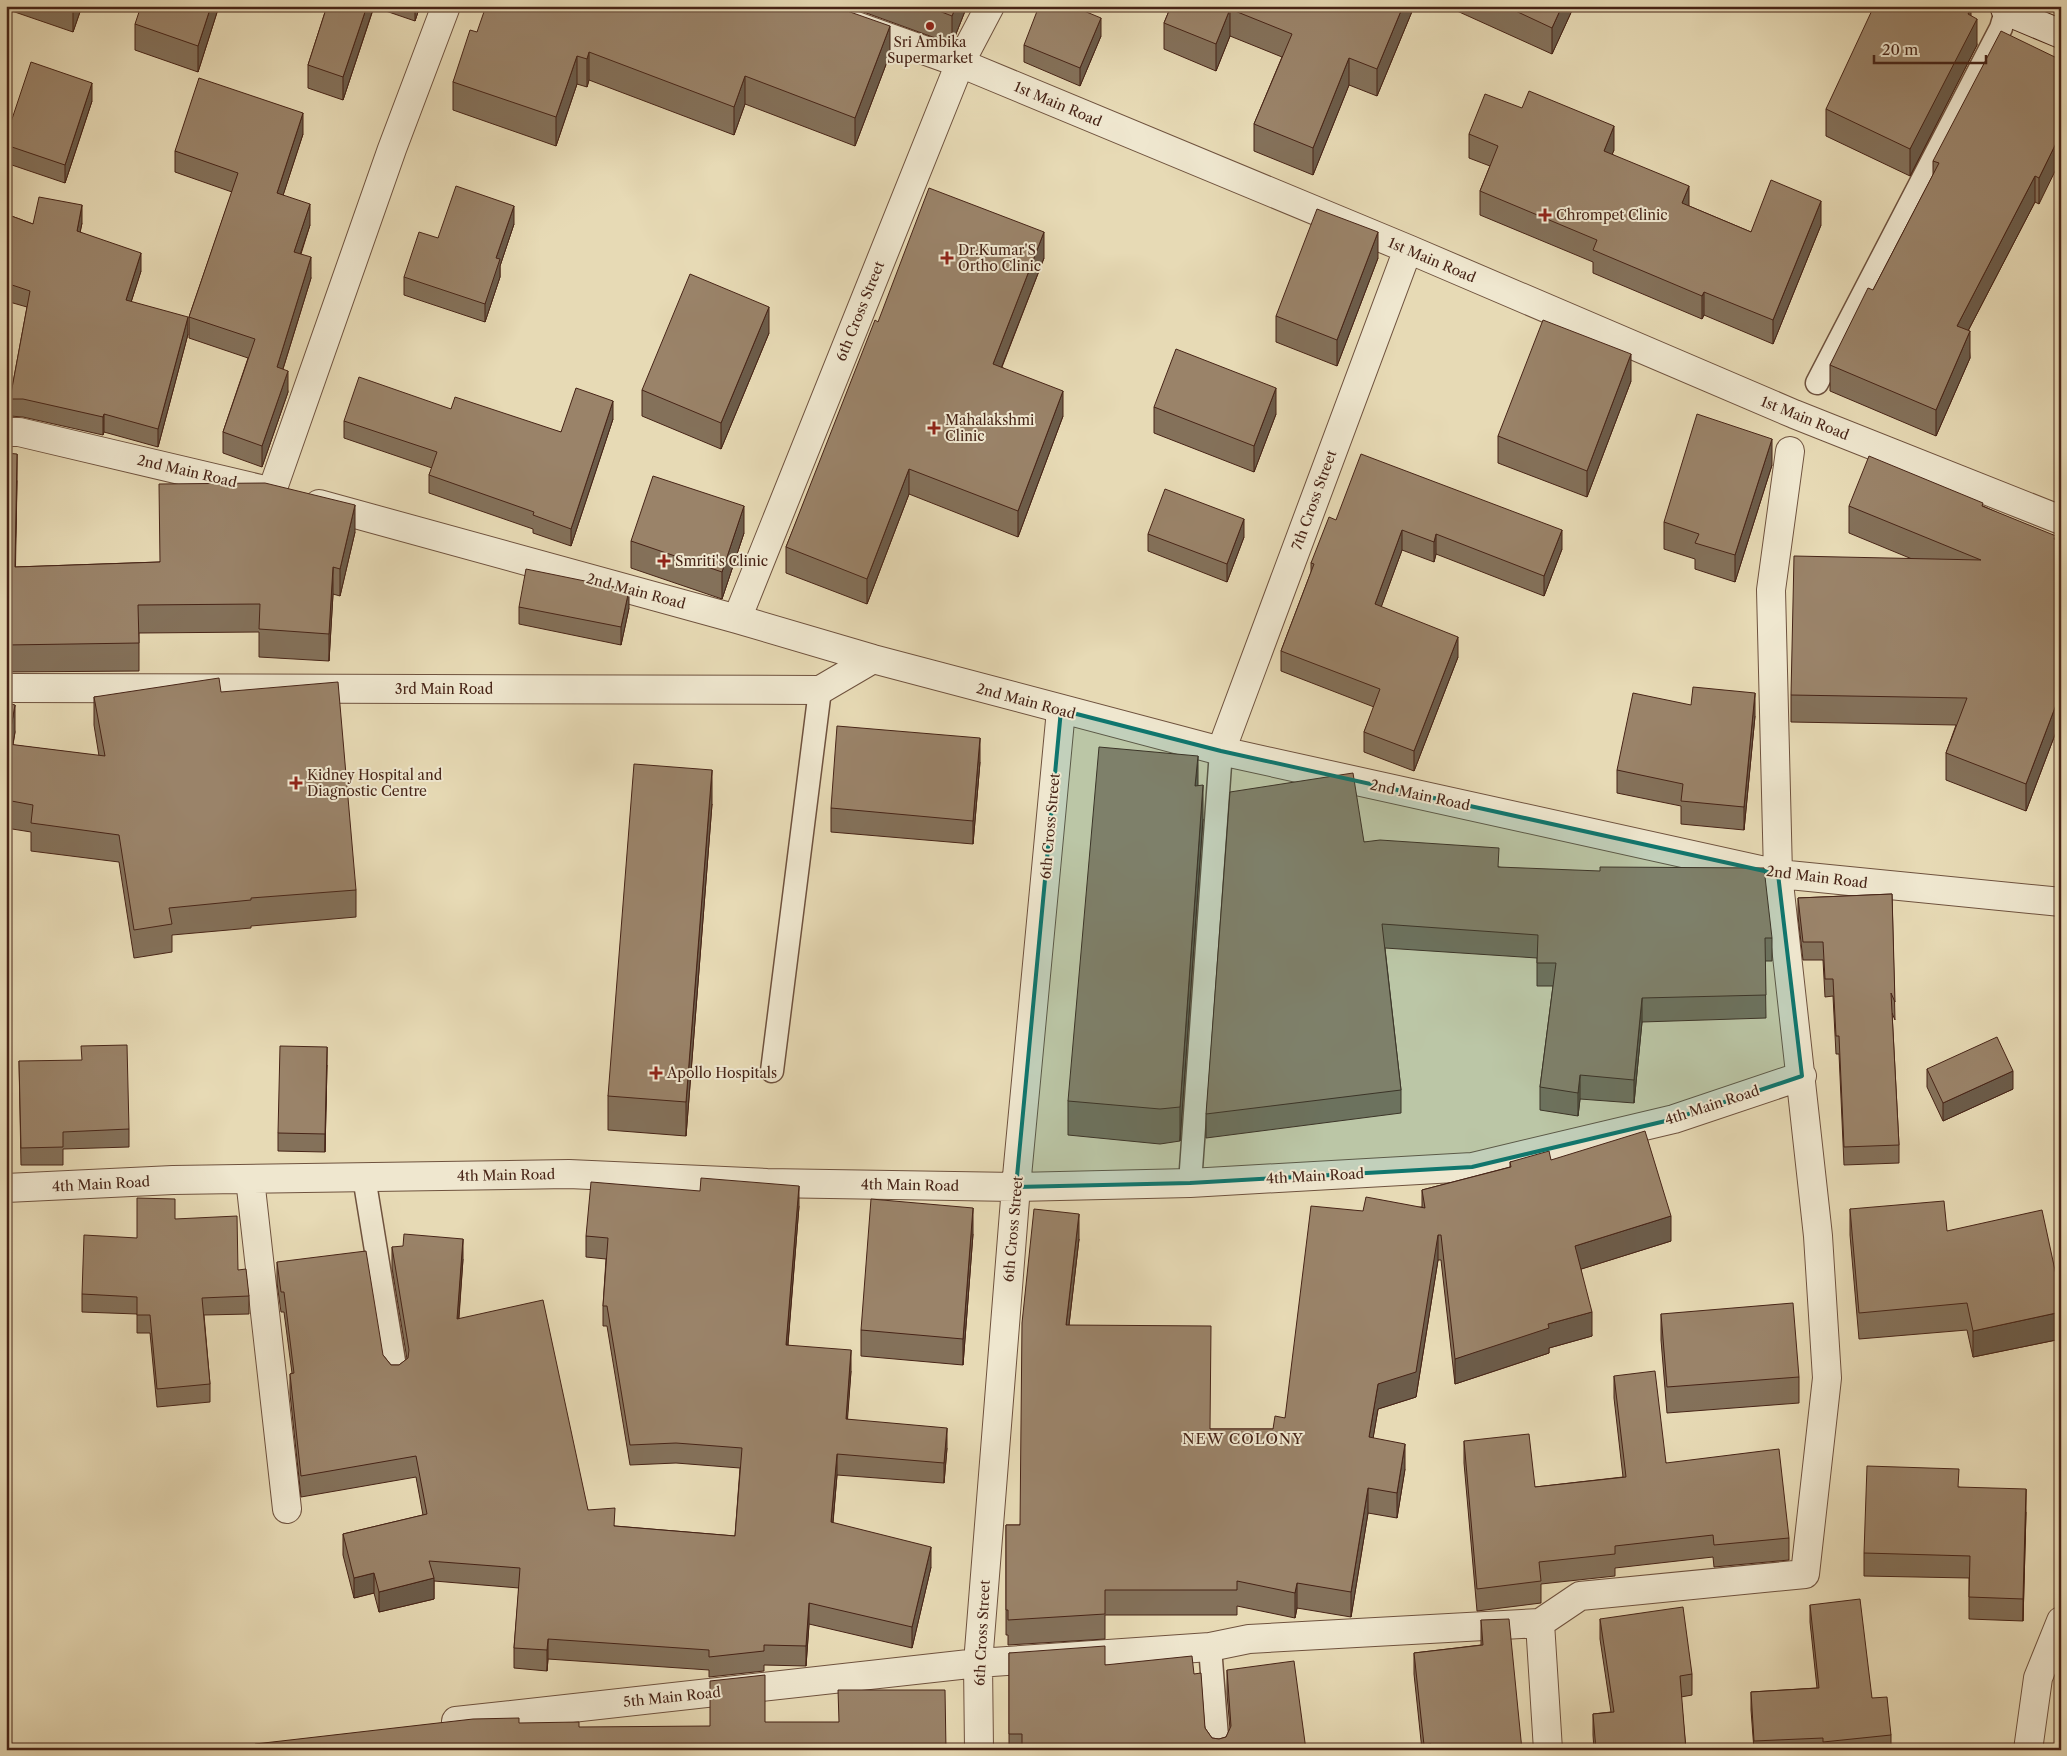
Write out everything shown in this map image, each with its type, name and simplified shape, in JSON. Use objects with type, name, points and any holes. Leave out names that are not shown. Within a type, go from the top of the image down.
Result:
[{"type":"street","points":[[272,491],[392,150],[446,6]]},
{"type":"street","name":"1st Main Road","points":[[800,6],[960,63],[1408,249],[1794,414],[2061,520]]},
{"type":"street","name":"6th Cross Street","points":[[737,619],[960,63],[990,6]]},
{"type":"street","points":[[2005,8],[2061,34]]},
{"type":"street","name":"7th Cross Street","points":[[1221,751],[1408,249]]},
{"type":"street","name":"2nd Main Road","points":[[6,432],[19,432],[272,491],[737,619],[873,659],[1221,751],[1778,874],[2061,902]]},
{"type":"street","points":[[1548,1750],[1540,1623],[1580,1596],[1806,1574],[1827,1378],[1818,1236],[1802,1076],[1778,874],[1771,590],[1790,450]]},
{"type":"street","points":[[820,690],[873,659]]},
{"type":"street","name":"3rd Main Road","points":[[6,688],[820,690]]},
{"type":"street","name":"6th Cross Street","points":[[979,1750],[978,1663],[1016,1187],[1061,710]]},
{"type":"street","name":"4th Main Road","points":[[6,1188],[250,1179],[569,1174],[768,1183],[1016,1187],[1190,1183],[1472,1167],[1674,1119],[1802,1076]]},
{"type":"street","points":[[250,1179],[287,1509]]},
{"type":"street","points":[[2028,1750],[2038,1678],[2061,1621]]},
{"type":"street","name":"5th Main Road","points":[[456,1721],[978,1663],[1210,1647],[1249,1639],[1540,1623]]},
{"type":"lane","points":[[1818,383],[2001,28],[2005,8]]},
{"type":"lane","points":[[772,1071],[820,690]]},
{"type":"lane","points":[[1190,1183],[1221,751]]},
{"type":"lane","points":[[364,1177],[396,1373]]},
{"type":"lane","points":[[1210,1647],[1218,1750]]},
{"type":"highlighted area","points":[[1061,710],[1221,751],[1778,874],[1802,1076],[1674,1119],[1472,1167],[1190,1183],[1016,1187]]},
{"type":"building","points":[[141,6],[211,6],[198,46],[135,24]]},
{"type":"building","points":[[327,6],[367,6],[343,77],[308,65]]},
{"type":"building","points":[[486,6],[833,6],[890,26],[855,118],[745,76],[734,107],[589,52],[587,59],[577,56],[556,117],[453,82],[470,30],[477,32]]},
{"type":"building","points":[[926,6],[956,6],[952,16]]},
{"type":"building","points":[[1039,6],[1072,6],[1101,18],[1080,68],[1024,45]]},
{"type":"building","points":[[1171,6],[1403,6],[1377,69],[1349,58],[1313,148],[1254,124],[1292,34],[1230,9],[1216,44],[1164,23]]},
{"type":"building","points":[[1505,6],[1562,6],[1552,28]]},
{"type":"building","points":[[1874,6],[1969,6],[1971,8],[1968,14],[1977,19],[1910,149],[1826,109]]},
{"type":"building","points":[[2001,31],[2061,60],[2061,133],[2039,178],[2035,176],[1957,326],[1970,331],[1936,410],[1830,365],[1868,288],[1873,290],[1939,163],[1933,161]]},
{"type":"building","points":[[31,62],[92,83],[65,165],[6,145],[6,137]]},
{"type":"building","points":[[199,78],[303,113],[277,193],[310,204],[294,252],[311,257],[277,367],[288,371],[262,446],[223,432],[255,339],[189,317],[238,173],[175,151]]},
{"type":"building","points":[[1529,91],[1614,126],[1604,151],[1689,186],[1682,203],[1751,232],[1771,180],[1821,201],[1773,320],[1704,292],[1702,296],[1593,250],[1597,240],[1480,191],[1498,146],[1469,134],[1485,94],[1522,108]]},
{"type":"building","points":[[456,186],[514,206],[496,258],[500,259],[485,304],[404,277],[419,232],[438,238]]},
{"type":"building","points":[[929,188],[1044,232],[993,364],[1063,391],[1018,511],[909,469],[867,579],[786,547],[875,320],[878,322]]},
{"type":"building","points":[[39,197],[82,205],[77,231],[141,253],[126,300],[188,317],[158,429],[104,414],[103,417],[23,399],[10,399],[30,291],[6,283],[6,214],[33,224]]},
{"type":"building","points":[[1317,209],[1378,232],[1337,340],[1276,316]]},
{"type":"building","points":[[690,274],[769,307],[721,423],[642,390]]},
{"type":"building","points":[[1543,320],[1631,354],[1587,471],[1498,436]]},
{"type":"building","points":[[1176,349],[1276,388],[1254,446],[1154,407]]},
{"type":"building","points":[[359,377],[451,409],[455,397],[561,432],[576,388],[613,401],[571,529],[533,515],[534,512],[429,475],[437,452],[344,421]]},
{"type":"building","points":[[1697,414],[1772,439],[1735,555],[1695,543],[1699,534],[1664,522]]},
{"type":"building","points":[[6,453],[17,454],[15,567],[160,562],[159,484],[265,483],[355,505],[340,569],[333,567],[329,634],[259,629],[260,604],[138,605],[139,643],[6,645]]},
{"type":"building","points":[[1361,454],[1562,530],[1544,576],[1436,534],[1434,542],[1402,530],[1375,604],[1458,637],[1414,751],[1364,732],[1380,689],[1281,651],[1314,564],[1311,563],[1329,517],[1336,520]]},
{"type":"building","points":[[1869,456],[1983,503],[1982,506],[2056,536],[2054,539],[2061,542],[2061,698],[2059,697],[2026,784],[1946,753],[1967,698],[1791,695],[1794,556],[1981,560],[1849,506]]},
{"type":"building","points":[[653,476],[744,506],[722,572],[631,541]]},
{"type":"building","points":[[1165,489],[1244,519],[1227,564],[1148,534]]},
{"type":"building","points":[[526,569],[629,590],[621,627],[519,607]]},
{"type":"building","points":[[6,676],[8,676],[7,703],[15,705],[8,744],[105,756],[94,697],[219,678],[221,692],[338,682],[356,890],[251,898],[251,900],[169,908],[172,924],[134,930],[119,835],[31,823],[33,805],[6,800]]},
{"type":"building","points":[[1693,687],[1755,693],[1744,807],[1681,801],[1683,784],[1617,770],[1633,693],[1691,705]]},
{"type":"building","points":[[837,726],[980,738],[973,821],[831,808]]},
{"type":"building","points":[[1099,747],[1198,756],[1195,786],[1203,785],[1180,1107],[1160,1109],[1068,1101]]},
{"type":"building","points":[[634,764],[712,770],[686,1102],[608,1096]]},
{"type":"building","points":[[1353,773],[1364,842],[1380,840],[1499,848],[1498,867],[1600,871],[1600,867],[1764,868],[1772,938],[1765,938],[1766,995],[1642,998],[1634,1080],[1580,1075],[1578,1093],[1540,1087],[1556,963],[1537,963],[1538,935],[1382,924],[1401,1090],[1206,1114],[1230,792]]},
{"type":"building","points":[[6,888],[11,888],[6,944]]},
{"type":"building","points":[[1892,894],[1895,1002],[1891,993],[1899,1145],[1844,1147],[1839,1036],[1836,1036],[1833,979],[1825,979],[1823,942],[1803,942],[1798,898]]},
{"type":"building","points":[[1997,1037],[2013,1071],[1943,1103],[1927,1069]]},
{"type":"building","points":[[127,1045],[129,1129],[63,1132],[63,1147],[21,1148],[19,1061],[82,1060],[81,1046]]},
{"type":"building","points":[[280,1046],[327,1047],[325,1134],[278,1133]]},
{"type":"building","points":[[1645,1131],[1671,1216],[1575,1246],[1592,1312],[1548,1324],[1549,1328],[1455,1359],[1441,1235],[1438,1235],[1416,1372],[1378,1384],[1369,1437],[1405,1444],[1397,1493],[1368,1488],[1351,1592],[1297,1583],[1295,1593],[1237,1581],[1237,1590],[1105,1590],[1105,1614],[1008,1620],[1008,1610],[1006,1610],[1006,1525],[1020,1525],[1022,1323],[1034,1209],[1079,1214],[1066,1325],[1211,1326],[1210,1429],[1273,1429],[1275,1416],[1285,1418],[1311,1206],[1363,1211],[1366,1197],[1425,1208],[1422,1190],[1511,1167],[1510,1162],[1549,1151],[1551,1160]]},
{"type":"building","points":[[701,1178],[799,1186],[786,1345],[851,1350],[846,1419],[947,1428],[944,1463],[837,1454],[831,1522],[931,1547],[912,1627],[809,1603],[806,1646],[764,1645],[764,1651],[709,1657],[709,1650],[548,1639],[547,1650],[514,1648],[520,1568],[429,1561],[434,1578],[379,1592],[374,1573],[354,1578],[343,1534],[427,1514],[416,1456],[301,1476],[290,1374],[294,1373],[284,1292],[281,1292],[277,1262],[366,1251],[383,1355],[391,1365],[399,1365],[408,1358],[409,1350],[392,1247],[403,1246],[404,1234],[463,1239],[457,1319],[543,1300],[588,1510],[615,1508],[614,1526],[735,1536],[742,1448],[676,1443],[630,1445],[607,1306],[603,1306],[608,1238],[586,1236],[591,1182],[700,1191]]},
{"type":"building","points":[[137,1198],[175,1199],[175,1219],[237,1216],[238,1270],[246,1269],[249,1296],[202,1298],[210,1384],[157,1389],[150,1315],[137,1315],[137,1297],[82,1294],[84,1235],[137,1238]]},
{"type":"building","points":[[871,1199],[973,1208],[963,1339],[861,1330]]},
{"type":"building","points":[[1944,1201],[1947,1231],[2042,1210],[2061,1298],[2061,1312],[1973,1331],[1967,1303],[1859,1313],[1850,1209]]},
{"type":"building","points":[[1793,1303],[1799,1377],[1667,1387],[1661,1314]]},
{"type":"building","points":[[1655,1371],[1666,1463],[1779,1449],[1789,1538],[1714,1545],[1713,1535],[1615,1546],[1615,1554],[1539,1562],[1541,1581],[1477,1589],[1464,1441],[1529,1434],[1535,1487],[1626,1477],[1614,1376]]},
{"type":"building","points":[[1867,1466],[1959,1469],[1958,1487],[2026,1489],[2023,1599],[1969,1597],[1970,1556],[1864,1553]]},
{"type":"building","points":[[1860,1599],[1872,1698],[1887,1697],[1891,1735],[1823,1742],[1823,1738],[1754,1741],[1751,1692],[1819,1688],[1810,1605]]},
{"type":"building","points":[[1683,1607],[1692,1674],[1680,1676],[1686,1750],[1596,1750],[1593,1714],[1614,1712],[1600,1619]]},
{"type":"building","points":[[1509,1619],[1522,1750],[1432,1750],[1431,1744],[1424,1745],[1414,1653],[1483,1645],[1481,1620]]},
{"type":"building","points":[[1105,1646],[1105,1665],[1192,1656],[1194,1674],[1201,1673],[1205,1728],[1212,1738],[1219,1739],[1226,1737],[1231,1726],[1227,1670],[1294,1661],[1306,1750],[1022,1750],[1022,1734],[1009,1734],[1009,1653]]},
{"type":"building","points":[[765,1675],[765,1722],[839,1722],[838,1690],[945,1690],[946,1750],[256,1750],[255,1744],[473,1719],[519,1718],[519,1723],[579,1722],[579,1727],[710,1726],[710,1681]]},
{"type":"place","name":"Sri Ambika Supermarket","points":[[930,26]]},
{"type":"place","name":"Chrompet Clinic","points":[[1545,215]]},
{"type":"place","name":"Dr.Kumar'S Ortho Clinic","points":[[947,258]]},
{"type":"place","name":"Mahalakshmi Clinic","points":[[934,428]]},
{"type":"place","name":"Smriti's Clinic","points":[[664,561]]},
{"type":"place","name":"Kidney Hospital and Diagnostic Centre","points":[[296,783]]},
{"type":"place","name":"Apollo Hospitals","points":[[656,1073]]},
{"type":"district","name":"NEW COLONY","points":[[1243,1438]]}]
